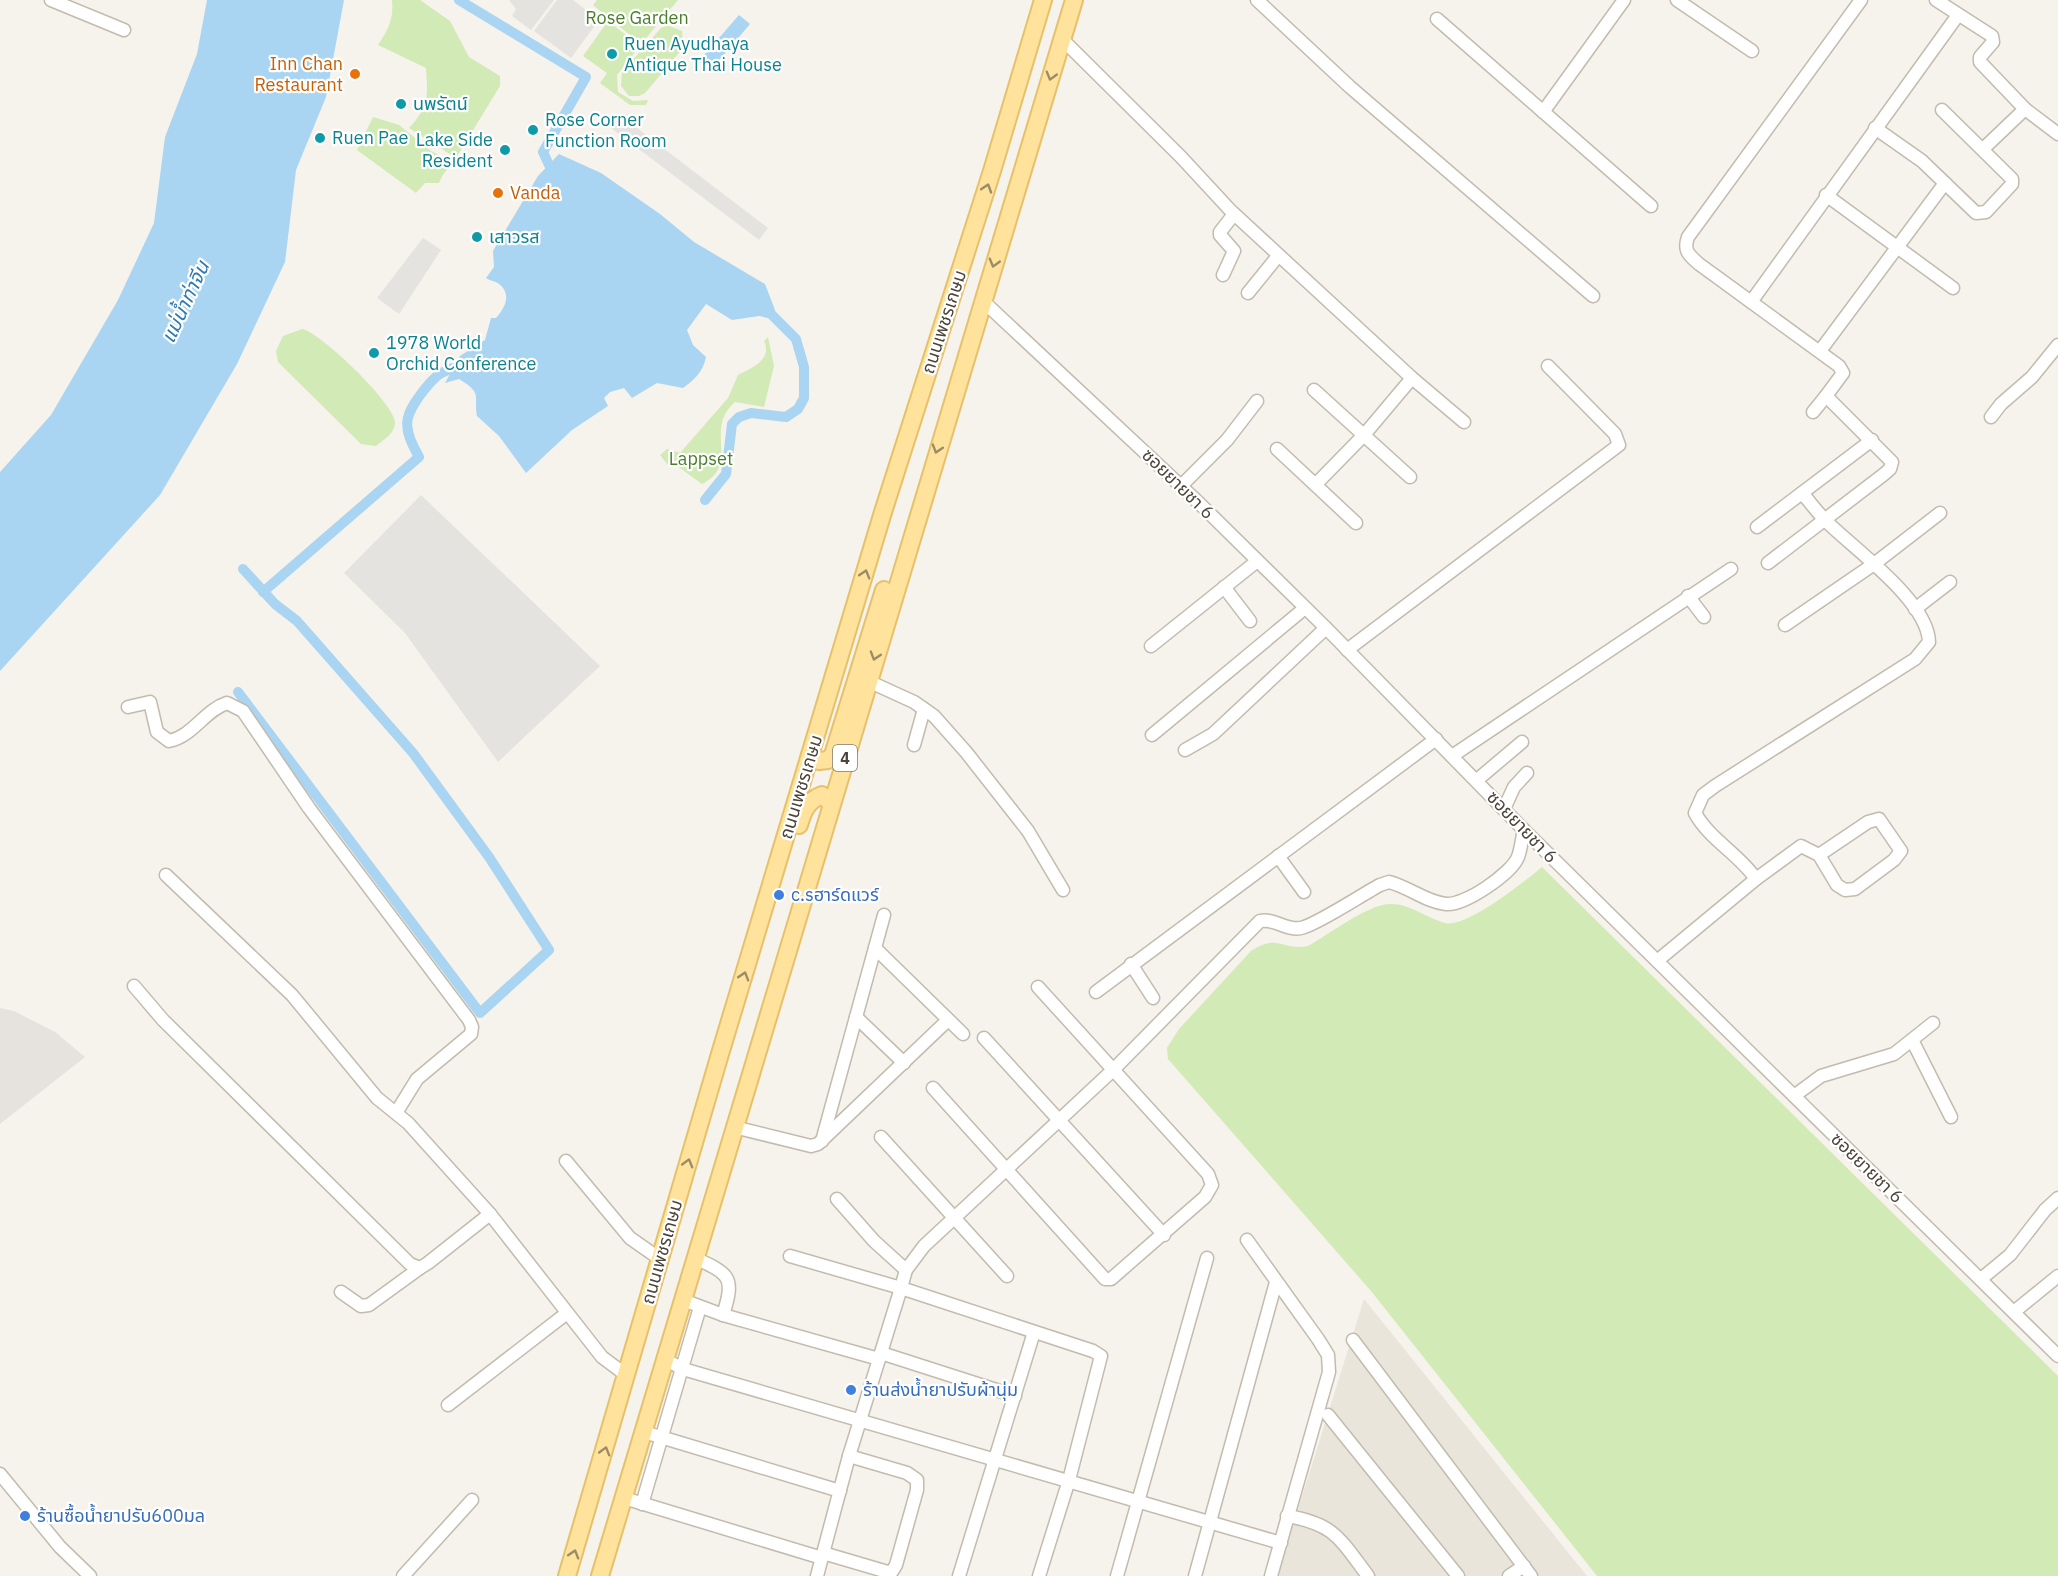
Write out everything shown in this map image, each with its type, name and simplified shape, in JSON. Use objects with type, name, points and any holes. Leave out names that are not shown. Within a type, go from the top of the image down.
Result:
[{"type":"main road","name":"ถนนเพชรเกษม","points":[[567,1576],[883,512],[998,153],[1043,0]]},
{"type":"main road","name":"ถนนเพชรเกษม","points":[[600,1576],[1074,0]]},
{"type":"main road","points":[[810,756],[819,761],[828,760],[832,755],[884,590],[895,566],[903,565]]},
{"type":"main road","points":[[757,933],[770,919],[804,807],[822,795],[831,803]]},
{"type":"street","points":[[51,0],[124,30]]},
{"type":"street","points":[[1257,0],[1350,87],[1593,296]]},
{"type":"street","points":[[1543,111],[1624,0]]},
{"type":"street","points":[[1677,0],[1752,51]]},
{"type":"street","points":[[1813,412],[1843,374],[1839,366],[1699,264],[1687,254],[1685,245],[1688,237],[1861,0]]},
{"type":"street","points":[[1936,0],[1992,36],[1993,42],[1980,57],[1980,62],[2025,109],[2058,135]]},
{"type":"street","points":[[1751,302],[1958,15]]},
{"type":"street","points":[[1437,19],[1651,206]]},
{"type":"street","points":[[1062,39],[1278,256],[1464,422]]},
{"type":"street","points":[[1983,150],[2016,121],[2025,109]]},
{"type":"street","points":[[1875,128],[1906,148],[1976,213],[1986,212],[2012,184],[2012,179],[1942,110]]},
{"type":"street","points":[[1820,351],[1945,183]]},
{"type":"street","points":[[1827,195],[1953,288]]},
{"type":"street","points":[[1223,275],[1234,251],[1220,232],[1234,214]]},
{"type":"street","points":[[1248,293],[1278,256]]},
{"type":"street","name":"ซอยยายชา 6","points":[[983,301],[1180,486],[1326,628],[1524,830],[2015,1311],[2058,1356]]},
{"type":"street","points":[[1991,417],[2001,404],[2032,377],[2058,345]]},
{"type":"street","points":[[1347,650],[1619,445],[1615,434],[1548,366]]},
{"type":"street","points":[[1316,484],[1364,435],[1412,378]]},
{"type":"street","points":[[1314,390],[1410,477]]},
{"type":"street","points":[[1768,563],[1890,469],[1892,462],[1890,457],[1826,396]]},
{"type":"street","points":[[1180,486],[1227,440],[1257,401]]},
{"type":"street","points":[[1757,526],[1872,440]]},
{"type":"street","points":[[1277,449],[1356,523]]},
{"type":"street","points":[[1756,879],[1744,863],[1701,825],[1695,813],[1698,803],[1709,790],[1778,744],[1915,659],[1929,642],[1929,632],[1915,609],[1874,564],[1825,520],[1802,493]]},
{"type":"street","points":[[1785,625],[1874,564],[1940,513]]},
{"type":"street","points":[[1151,646],[1256,562]]},
{"type":"street","points":[[1452,756],[1731,569]]},
{"type":"street","points":[[1915,609],[1950,582]]},
{"type":"street","points":[[1224,587],[1250,621]]},
{"type":"street","points":[[1688,597],[1704,617]]},
{"type":"street","points":[[1152,735],[1305,608]]},
{"type":"street","points":[[1185,750],[1214,734],[1326,628]]},
{"type":"street","points":[[868,681],[924,709],[966,752],[1028,831],[1063,890]]},
{"type":"street","points":[[128,707],[150,702],[156,732],[169,741],[182,736],[219,706],[227,704],[243,711],[309,808],[470,1020],[471,1034],[417,1079],[396,1113]]},
{"type":"street","points":[[914,745],[924,709]]},
{"type":"street","points":[[1096,992],[1436,739]]},
{"type":"street","points":[[1477,780],[1522,742]]},
{"type":"street","points":[[1504,809],[1514,787],[1527,772]]},
{"type":"street","points":[[1658,961],[1756,879],[1801,846],[1819,855],[1836,885],[1845,890],[1855,889],[1894,860],[1901,851],[1879,819],[1868,822],[1819,855]]},
{"type":"street","points":[[817,1576],[849,1456],[906,1270],[915,1255],[1113,1070],[1260,921],[1275,920],[1287,927],[1303,928],[1389,882],[1446,904],[1456,903],[1473,895],[1511,867],[1518,857],[1524,830]]},
{"type":"street","points":[[1278,856],[1304,892]]},
{"type":"street","points":[[166,875],[292,995],[377,1098],[396,1113],[490,1214],[602,1357],[627,1376]]},
{"type":"street","points":[[822,1142],[884,915]]},
{"type":"street","points":[[874,948],[963,1034]]},
{"type":"street","points":[[1131,964],[1154,998]]},
{"type":"street","points":[[134,986],[163,1020],[410,1264],[420,1268]]},
{"type":"street","points":[[933,1088],[1005,1171],[1105,1279],[1111,1279],[1205,1197],[1210,1190],[1211,1180],[1038,987]]},
{"type":"street","points":[[856,1017],[903,1064]]},
{"type":"street","points":[[734,1127],[811,1146],[822,1142],[948,1020]]},
{"type":"street","points":[[1794,1096],[1821,1076],[1894,1054],[1933,1023]]},
{"type":"street","points":[[984,1038],[1058,1122],[1164,1235]]},
{"type":"street","points":[[1912,1040],[1951,1117]]},
{"type":"street","points":[[881,1137],[1007,1276]]},
{"type":"street","points":[[566,1161],[630,1238],[660,1259]]},
{"type":"street","points":[[837,1198],[874,1241],[906,1270]]},
{"type":"street","points":[[1981,1279],[2010,1255],[2045,1210],[2058,1198]]},
{"type":"street","points":[[341,1292],[361,1306],[369,1305],[490,1214]]},
{"type":"street","points":[[1247,1240],[1328,1355],[1329,1372],[1271,1576]]},
{"type":"street","points":[[790,1256],[901,1288],[1092,1351],[1101,1356],[1069,1480],[1039,1576]]},
{"type":"street","points":[[695,1258],[717,1268],[730,1281],[731,1289],[723,1315]]},
{"type":"street","points":[[1117,1576],[1207,1258]]},
{"type":"street","points":[[2015,1311],[2058,1276]]},
{"type":"street","points":[[1195,1576],[1276,1282]]},
{"type":"street","points":[[683,1300],[723,1315],[880,1356],[1015,1396]]},
{"type":"street","points":[[642,1504],[700,1307]]},
{"type":"street","points":[[448,1405],[567,1313]]},
{"type":"street","points":[[959,1576],[1034,1332]]},
{"type":"street","points":[[1353,1340],[1528,1571],[1509,1576]]},
{"type":"street","points":[[666,1360],[683,1369],[994,1457],[1281,1543]]},
{"type":"street","points":[[1328,1415],[1458,1576]]},
{"type":"street","points":[[644,1432],[840,1491]]},
{"type":"street","points":[[624,1498],[891,1574],[896,1565],[917,1490],[917,1480],[907,1473],[849,1456]]},
{"type":"street","points":[[0,1474],[60,1547],[90,1576]]},
{"type":"street","points":[[403,1576],[472,1500]]},
{"type":"street","points":[[1287,1516],[1314,1521],[1334,1533],[1368,1576]]},
{"type":"shaded area","points":[[509,0],[554,0],[531,30],[512,16],[516,9]]},
{"type":"shaded area","points":[[557,0],[573,0],[599,20],[571,58],[534,31]]},
{"type":"shaded area","points":[[620,115],[768,228],[759,240],[611,128]]},
{"type":"shaded area","points":[[423,238],[441,250],[399,314],[377,298]]},
{"type":"shaded area","points":[[421,495],[600,666],[498,762],[405,633],[344,573]]},
{"type":"shaded area","points":[[0,1008],[14,1011],[55,1032],[85,1057],[0,1124]]},
{"type":"shaded area","points":[[1364,1299],[1587,1576],[1277,1576]]},
{"type":"green space","points":[[392,0],[420,0],[450,21],[469,57],[500,76],[500,86],[456,158],[409,128],[416,121],[426,101],[426,68],[378,45],[390,24]]},
{"type":"green space","name":"Rose Garden","points":[[597,0],[678,0],[641,44],[593,5]]},
{"type":"green space","points":[[608,21],[640,46],[617,75],[618,92],[633,101],[648,100],[646,105],[630,105],[600,83],[607,73],[583,56]]},
{"type":"green space","points":[[667,25],[682,31],[683,48],[645,93],[639,96],[629,96],[621,86],[622,72],[661,28]]},
{"type":"green space","points":[[373,117],[399,125],[431,151],[455,163],[445,172],[439,183],[425,183],[416,193],[357,150]]},
{"type":"green space","points":[[302,329],[324,342],[339,355],[383,400],[391,413],[395,426],[388,436],[376,446],[361,444],[278,362],[276,351],[283,336]]},
{"type":"green space","name":"Lappset","points":[[768,337],[774,366],[764,407],[735,402],[726,412],[722,424],[719,467],[713,476],[702,484],[673,463],[668,465],[660,455],[667,449],[680,453],[728,398],[738,375],[763,358],[766,353],[764,341]]},
{"type":"green space","points":[[1542,867],[2058,1376],[2058,1576],[1597,1576],[1371,1291],[1168,1059],[1167,1048],[1179,1029],[1251,951],[1260,946],[1274,943],[1308,946],[1370,909],[1389,904],[1411,908],[1438,921],[1454,923],[1467,919],[1495,903]]},
{"type":"water","name":"แม่น้ำท่าจีน","points":[[207,0],[344,0],[326,97],[296,170],[285,262],[237,364],[160,495],[0,671],[0,472],[51,415],[118,300],[154,223],[165,137],[197,54]]},
{"type":"water","points":[[739,15],[750,24],[710,71],[699,61]]},
{"type":"water","points":[[559,154],[601,173],[660,214],[694,242],[765,284],[775,310],[768,318],[759,316],[732,320],[706,304],[687,330],[693,345],[706,357],[701,371],[695,378],[683,388],[657,383],[632,398],[624,388],[610,392],[604,398],[608,406],[572,430],[526,473],[499,436],[477,416],[476,396],[472,388],[459,379],[445,383],[460,356],[485,340],[491,318],[496,318],[502,310],[506,301],[503,288],[486,278],[494,267],[493,251],[538,176]]},
{"type":"waterway","points":[[459,0],[586,77],[543,152],[549,165]]},
{"type":"waterway","points":[[705,500],[726,474],[732,424],[739,417],[751,413],[786,417],[798,409],[804,398],[804,367],[796,339],[771,314]]},
{"type":"waterway","points":[[263,592],[419,457],[408,430],[409,415],[417,399],[431,382],[440,374],[453,368]]},
{"type":"waterway","points":[[238,692],[480,1013],[549,950],[489,857],[413,753],[297,621],[275,604],[243,569]]},
{"type":"place","name":"Ruen Ayudhaya Antique Thai House","points":[[612,54]]},
{"type":"place","name":"Inn Chan Restaurant","points":[[355,74]]},
{"type":"place","name":"นพรัตน์","points":[[401,104]]},
{"type":"place","name":"Rose Corner Function Room","points":[[533,130]]},
{"type":"place","name":"Ruen Pae","points":[[320,138]]},
{"type":"place","name":"Lake Side Resident","points":[[505,150]]},
{"type":"place","name":"Vanda","points":[[498,193]]},
{"type":"place","name":"เสาวรส","points":[[477,237]]},
{"type":"place","name":"1978 World Orchid Conference","points":[[374,353]]},
{"type":"place","name":"c.sฮาร์ดแวร์","points":[[779,895]]},
{"type":"place","name":"ร้านส่งน้ำยาปรับผ้านุ่ม","points":[[851,1390]]},
{"type":"place","name":"ร้านซื้อน้ำยาปรับ600มล","points":[[25,1516]]}]
